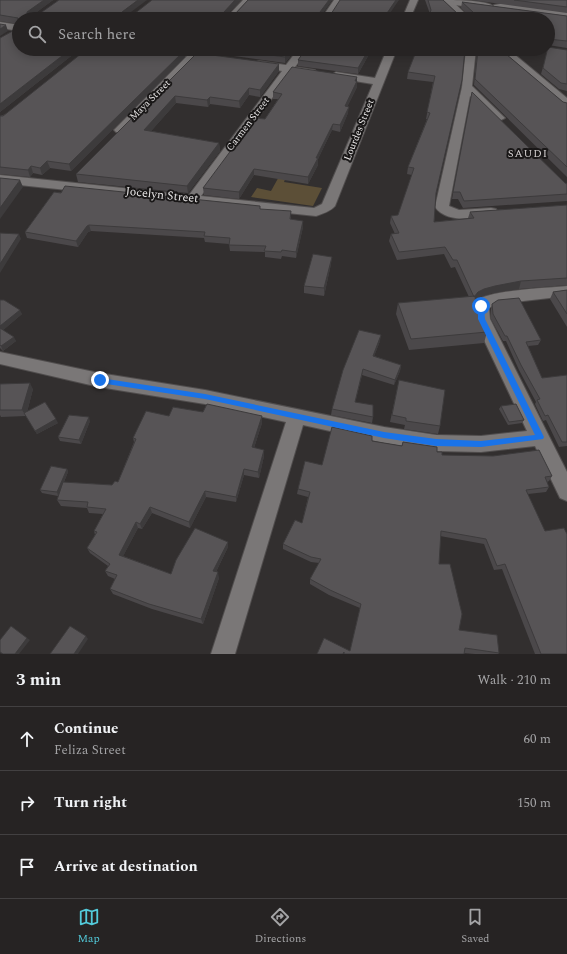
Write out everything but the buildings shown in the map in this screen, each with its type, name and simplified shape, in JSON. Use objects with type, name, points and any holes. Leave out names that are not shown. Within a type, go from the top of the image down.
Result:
[{"type":"main road","points":[[445,1],[457,12]]},
{"type":"main road","points":[[508,56],[567,105]]},
{"type":"street","points":[[236,12],[248,0]]},
{"type":"street","points":[[330,12],[338,0]]},
{"type":"street","points":[[409,12],[414,0]]},
{"type":"street","points":[[445,1],[529,12]]},
{"type":"street","points":[[498,7],[506,6],[547,12]]},
{"type":"street","points":[[555,13],[567,15]]},
{"type":"street","points":[[555,16],[567,18]]},
{"type":"street","points":[[0,25],[12,28]]},
{"type":"street","points":[[6,38],[12,34]]},
{"type":"street","name":"Maya Street","points":[[110,140],[193,56]]},
{"type":"street","points":[[214,56],[226,59]]},
{"type":"street","name":"Carmen Street","points":[[193,198],[298,56]]},
{"type":"street","name":"Lourdes Street","points":[[324,210],[328,206],[389,56]]},
{"type":"street","points":[[469,56],[467,87],[442,207],[448,212],[456,214],[504,211]]},
{"type":"street","points":[[250,63],[378,82]]},
{"type":"street","points":[[467,87],[506,126]]},
{"type":"street","points":[[66,185],[77,174]]},
{"type":"street","name":"Jocelyn Street","points":[[0,179],[316,212],[324,210]]},
{"type":"street","points":[[567,291],[493,299],[481,306],[482,319],[567,492]]},
{"type":"street","points":[[0,358],[100,380],[205,397],[384,435],[436,443],[481,444],[540,437]]},
{"type":"street","points":[[223,654],[297,416]]},
{"type":"shaded area","points":[[281,173],[287,174],[284,182],[322,188],[313,206],[251,197],[257,188],[271,191]]},
{"type":"district","name":"SAUDI","points":[[528,153]]},
{"type":"route","points":[[100,380],[205,397],[384,435],[436,443],[481,444],[540,437],[482,319],[481,306]]}]
